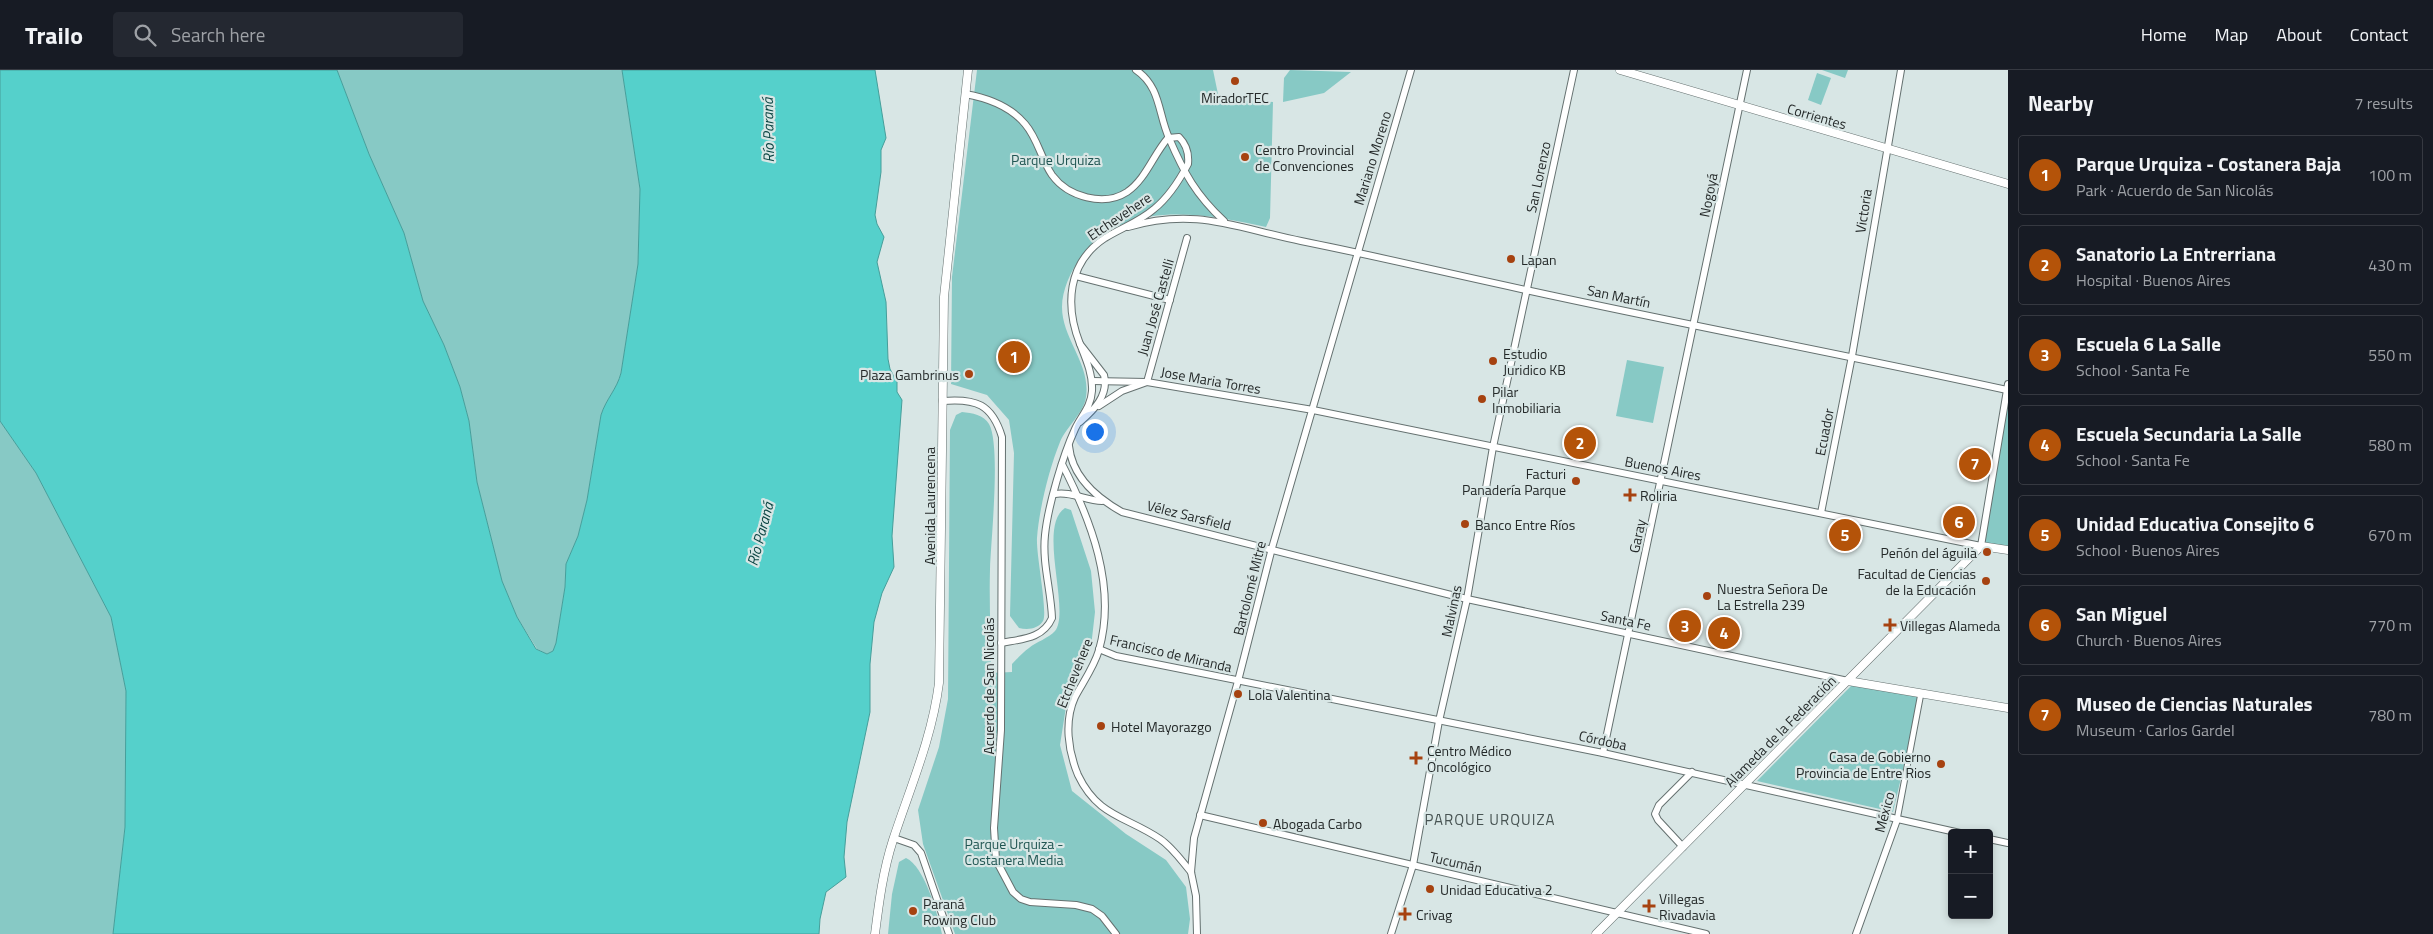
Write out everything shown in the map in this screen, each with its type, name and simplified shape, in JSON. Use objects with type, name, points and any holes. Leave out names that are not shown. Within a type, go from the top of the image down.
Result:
[{"type":"street","name":"Avenida Laurencena","points":[[875,934],[881,888],[894,838],[930,733],[939,683],[945,274],[968,70]]},
{"type":"street","points":[[1136,70],[1150,83],[1157,96],[1168,138],[1199,197],[1225,222]]},
{"type":"street","name":"Mariano Moreno","points":[[1357,252],[1411,70]]},
{"type":"street","name":"San Lorenzo","points":[[1527,290],[1574,70]]},
{"type":"street","name":"Corrientes","points":[[1620,70],[2008,184]]},
{"type":"street","name":"Nogoyá","points":[[1695,325],[1747,70]]},
{"type":"street","name":"Victoria","points":[[1852,356],[1886,148],[1901,70]]},
{"type":"street","points":[[965,94],[992,101],[1017,116],[1035,138],[1053,176],[1076,193],[1090,198],[1113,198],[1126,192],[1143,176],[1153,158],[1168,138],[1179,137],[1182,140],[1188,158],[1184,171]]},
{"type":"street","name":"Etchevehere","points":[[1069,446],[1090,404],[1092,381],[1071,318],[1070,305],[1076,276],[1084,258],[1094,246],[1112,234],[1128,227],[1163,201],[1184,171]]},
{"type":"street","name":"San Martín","points":[[1128,227],[1150,221],[1171,219],[1195,218],[1225,222],[1276,236],[1527,290],[2008,388]]},
{"type":"street","name":"Juan José Castelli","points":[[1147,382],[1187,238]]},
{"type":"street","name":"Bartolomé Mitre","points":[[1198,934],[1196,896],[1191,872],[1192,848],[1272,548],[1357,252]]},
{"type":"street","points":[[1076,276],[1170,300]]},
{"type":"street","name":"Malvinas","points":[[1391,934],[1413,865],[1439,721],[1467,599],[1492,447],[1527,290]]},
{"type":"street","name":"Garay","points":[[1603,753],[1695,325]]},
{"type":"street","name":"Etchevehere","points":[[1080,344],[1104,375],[1105,381],[1103,393],[1093,410],[1080,422]]},
{"type":"street","name":"Ecuador","points":[[1821,513],[1852,356]]},
{"type":"street","points":[[1092,381],[1105,381]]},
{"type":"street","name":"Jose Maria Torres","points":[[1105,381],[1147,382],[1313,410]]},
{"type":"street","points":[[1093,410],[1122,391],[1147,382]]},
{"type":"street","points":[[1981,546],[2008,388]]},
{"type":"street","name":"Acuerdo de San Nicolás","points":[[942,401],[972,401],[984,406],[992,413],[1002,437],[1000,757],[994,828],[996,860],[1013,892],[1021,899],[1030,902],[1076,905],[1092,909],[1102,916],[1116,934]]},
{"type":"street","name":"Buenos Aires","points":[[1313,410],[2008,550]]},
{"type":"street","points":[[1001,643],[1035,636],[1049,626],[1052,618],[1045,536],[1062,464],[1069,446]]},
{"type":"street","name":"Vélez Sarsfield","points":[[1069,446],[1073,464],[1088,486],[1102,501],[1122,512],[1272,548]]},
{"type":"street","name":"Etchevehere","points":[[1062,464],[1079,498],[1102,574],[1105,599],[1099,649],[1070,712],[1070,746],[1079,775],[1090,795],[1103,807],[1116,816],[1160,838],[1191,872]]},
{"type":"street","name":"Vélez Sarsfield","points":[[1055,494],[1069,493],[1079,498],[1102,501]]},
{"type":"street","name":"Alameda de la Federación","points":[[1596,934],[1981,546]]},
{"type":"street","name":"Santa Fe","points":[[1272,548],[1467,599],[1848,680],[2008,708]]},
{"type":"street","name":"Francisco de Miranda","points":[[1099,649],[1116,656],[1238,681]]},
{"type":"street","name":"Córdoba","points":[[1238,681],[1603,753],[1948,831]]},
{"type":"street","name":"México","points":[[1856,934],[1897,820],[1921,692]]},
{"type":"street","points":[[1683,847],[1658,820],[1655,814],[1659,806],[1692,772]]},
{"type":"street","name":"Tucumán","points":[[1200,815],[1706,934]]},
{"type":"street","points":[[894,838],[918,848],[949,934]]},
{"type":"street","points":[[1993,840],[2008,843]]},
{"type":"green space","points":[[337,70],[622,70],[640,189],[638,264],[621,373],[601,415],[587,500],[578,536],[566,564],[565,587],[556,643],[553,651],[547,654],[537,649],[517,617],[502,581],[477,482],[469,421],[460,387],[444,345],[423,301],[404,233],[369,154]]},
{"type":"green space","name":"Parque Urquiza","points":[[977,70],[1213,70],[1219,99],[1273,102],[1270,218],[1266,227],[1191,215],[1141,218],[1118,226],[1098,239],[1080,258],[1070,275],[1062,301],[1063,319],[1081,362],[1086,385],[1086,397],[1082,409],[1060,442],[1045,490],[1037,538],[1044,616],[1041,624],[1029,629],[1019,628],[1010,616],[1014,453],[1009,420],[987,395],[951,384],[952,277]]},
{"type":"green space","points":[[1290,70],[1351,72],[1324,93],[1283,102],[1284,78]]},
{"type":"green space","points":[[1822,70],[1848,70],[1845,78]]},
{"type":"green space","points":[[1817,73],[1831,78],[1821,105],[1808,100]]},
{"type":"green space","points":[[1627,360],[1664,367],[1653,423],[1616,416]]},
{"type":"green space","points":[[2008,390],[2008,550],[1981,546]]},
{"type":"green space","name":"Parque Urquiza - Costanera Media","points":[[962,412],[984,418],[989,424],[993,435],[995,471],[990,569],[991,673],[1012,672],[1012,664],[1023,653],[1055,631],[1059,621],[1059,606],[1054,532],[1057,518],[1065,508],[1071,510],[1091,571],[1095,612],[1091,647],[1068,694],[1060,745],[1072,791],[1126,834],[1166,860],[1186,887],[1190,919],[1188,934],[955,934],[923,844],[918,810],[939,747],[948,699],[950,430],[956,415]]},
{"type":"green space","points":[[0,421],[36,473],[111,617],[126,691],[125,827],[113,934],[0,934]]},
{"type":"green space","points":[[1853,684],[1920,697],[1893,812],[1757,781]]},
{"type":"green space","name":"Paraná Rowing Club","points":[[906,858],[913,863],[924,880],[942,934],[888,934],[892,894],[899,862]]},
{"type":"water","name":"Río Paraná","points":[[0,70],[337,70],[369,154],[404,233],[423,301],[444,345],[460,387],[469,421],[477,482],[502,581],[517,617],[536,649],[547,654],[553,651],[556,643],[565,587],[566,564],[578,536],[587,500],[601,415],[621,373],[638,264],[640,189],[622,70],[875,70],[886,138],[881,150],[881,172],[875,215],[877,224],[884,237],[877,262],[886,302],[888,359],[890,369],[897,382],[897,392],[902,400],[892,536],[894,567],[882,593],[874,622],[870,664],[870,712],[847,822],[844,857],[846,877],[826,892],[819,934],[113,934],[125,827],[126,691],[111,617],[36,473],[0,421]]},
{"type":"place","name":"MiradorTEC","points":[[1235,81]]},
{"type":"place","name":"Centro Provincial de Convenciones","points":[[1245,157]]},
{"type":"place","name":"Lapan","points":[[1511,259]]},
{"type":"place","name":"Parque Urquiza - Costanera Baja","points":[[1014,357]]},
{"type":"place","name":"Estudio Juridico KB","points":[[1493,361]]},
{"type":"place","name":"Plaza Gambrinus","points":[[969,374]]},
{"type":"place","name":"Pilar Inmobiliaria","points":[[1482,399]]},
{"type":"place","name":"Sanatorio La Entrerriana","points":[[1580,443]]},
{"type":"place","name":"Museo de Ciencias Naturales","points":[[1975,464]]},
{"type":"place","name":"Facturi Panadería Parque","points":[[1576,481]]},
{"type":"place","name":"Roliria","points":[[1630,495]]},
{"type":"place","name":"San Miguel","points":[[1959,522]]},
{"type":"place","name":"Banco Entre Ríos","points":[[1465,524]]},
{"type":"place","name":"Unidad Educativa Consejito 6","points":[[1845,535]]},
{"type":"place","name":"Peñón del águila","points":[[1987,552]]},
{"type":"place","name":"Facultad de Ciencias de la Educación","points":[[1986,581]]},
{"type":"place","name":"Nuestra Señora De La Estrella 239","points":[[1707,596]]},
{"type":"place","name":"Villegas Alameda","points":[[1890,625]]},
{"type":"place","name":"Escuela 6 La Salle","points":[[1685,626]]},
{"type":"place","name":"Escuela Secundaria La Salle","points":[[1724,633]]},
{"type":"place","name":"Lola Valentina","points":[[1238,694]]},
{"type":"place","name":"Hotel Mayorazgo","points":[[1101,726]]},
{"type":"place","name":"Centro Médico Oncológico","points":[[1416,758]]},
{"type":"place","name":"Casa de Gobierno Provincia de Entre Rios","points":[[1941,764]]},
{"type":"place","name":"Abogada Carbo","points":[[1263,823]]},
{"type":"place","name":"Unidad Educativa 2","points":[[1430,889]]},
{"type":"place","name":"Villegas Rivadavia","points":[[1649,906]]},
{"type":"place","name":"Paraná Rowing Club","points":[[913,911]]},
{"type":"place","name":"Crivag","points":[[1405,914]]},
{"type":"district","name":"PARQUE URQUIZA","points":[[1490,819]]}]
